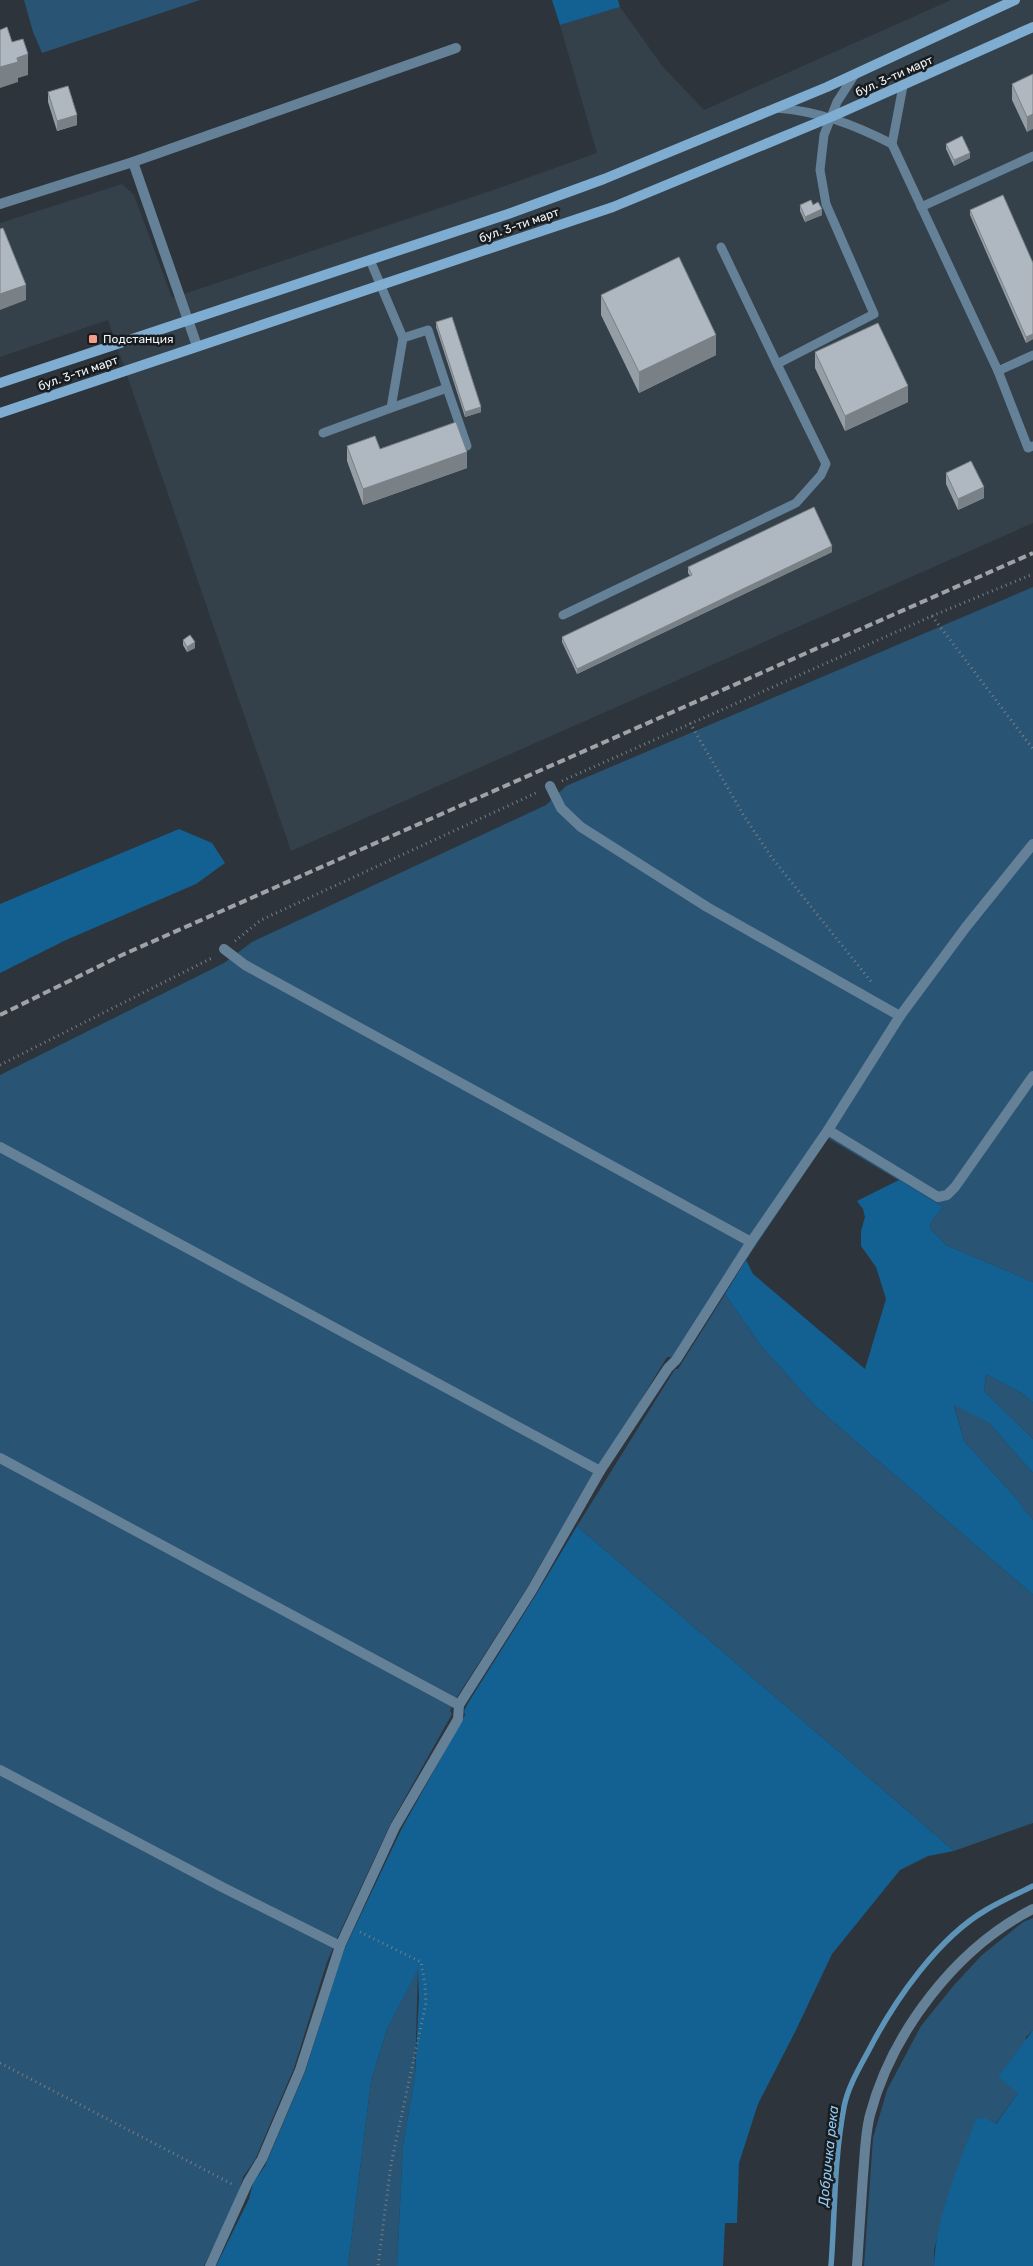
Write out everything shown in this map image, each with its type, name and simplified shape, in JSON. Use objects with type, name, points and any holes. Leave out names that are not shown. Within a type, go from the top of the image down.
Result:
[{"type":"main road","name":"бул. 3-ти март","points":[[0,384],[604,179],[855,74],[1015,0]]},
{"type":"main road","name":"бул. 3-ти март","points":[[0,413],[613,207],[832,117],[1033,26]]},
{"type":"street","points":[[0,204],[133,162],[456,48]]},
{"type":"street","points":[[133,162],[197,346]]},
{"type":"street","points":[[550,786],[561,808],[581,827],[707,906],[900,1016]]},
{"type":"street","points":[[210,2266],[248,2182],[262,2159],[300,2070],[340,1946],[395,1827],[458,1720],[459,1705],[532,1590],[600,1471],[668,1368],[676,1360],[750,1242],[828,1130],[900,1016],[966,927],[1033,844]]},
{"type":"street","points":[[224,949],[245,965],[750,1242]]},
{"type":"street","points":[[828,1130],[938,1197],[947,1195],[955,1187],[1033,1076]]},
{"type":"street","points":[[0,1147],[600,1471]]},
{"type":"street","points":[[0,1458],[459,1705]]},
{"type":"street","points":[[0,1770],[222,1887],[340,1946]]},
{"type":"street","points":[[857,2266],[866,2135],[875,2099],[894,2050],[919,2012],[949,1976],[985,1941],[1033,1910]]},
{"type":"lane","points":[[777,364],[874,314],[823,191],[820,170],[821,151],[832,117],[845,87],[855,74]]},
{"type":"lane","points":[[903,86],[892,144],[998,371],[1028,448],[1033,446]]},
{"type":"lane","points":[[775,108],[832,117],[892,144]]},
{"type":"lane","points":[[921,207],[1033,156]]},
{"type":"lane","points":[[563,615],[796,503],[821,475],[826,464],[721,247]]},
{"type":"lane","points":[[370,260],[403,338],[391,408]]},
{"type":"lane","points":[[403,338],[428,330],[467,446]]},
{"type":"lane","points":[[998,371],[1033,355]]},
{"type":"lane","points":[[323,433],[447,388]]},
{"type":"path","points":[[0,1065],[208,961],[261,920],[690,723],[932,616],[1033,574]]},
{"type":"path","points":[[932,616],[1033,749]]},
{"type":"path","points":[[690,723],[744,816],[772,858],[875,986]]},
{"type":"path","points":[[349,1926],[393,1946],[421,1962],[425,1984],[426,2003],[391,2164],[378,2266]]},
{"type":"path","points":[[0,2062],[246,2190]]},
{"type":"shaded area","points":[[24,0],[200,0],[42,53],[33,32]]},
{"type":"shaded area","points":[[552,0],[618,0],[620,7],[560,25]]},
{"type":"shaded area","points":[[951,0],[1033,0],[1033,523],[291,851],[108,320],[0,357],[0,223],[122,184],[134,195],[172,298],[502,187],[597,153],[560,25],[620,7],[663,67],[704,110]]},
{"type":"shaded area","points":[[1033,587],[1033,1282],[946,1245],[930,1229],[931,1222],[943,1207],[828,1138],[746,1260],[739,1252],[673,1357],[667,1357],[587,1485],[527,1588],[457,1697],[450,1711],[452,1714],[391,1823],[341,1930],[327,1962],[294,2068],[255,2160],[243,2177],[238,2195],[204,2266],[0,2266],[0,1075],[224,963],[252,942],[546,805],[566,786]]},
{"type":"shaded area","points":[[179,829],[212,843],[225,863],[196,884],[66,940],[0,973],[0,904]]},
{"type":"shaded area","points":[[899,1180],[943,1207],[931,1222],[930,1229],[946,1245],[1033,1282],[1033,1403],[1023,1394],[986,1374],[984,1391],[1033,1439],[1033,1473],[989,1423],[954,1405],[964,1441],[1017,1499],[1033,1520],[1033,1595],[814,1405],[762,1347],[725,1294],[746,1260],[753,1274],[865,1369],[886,1299],[876,1267],[861,1246],[861,1231],[865,1217],[863,1209],[857,1201]]},
{"type":"shaded area","points":[[725,1294],[762,1347],[814,1405],[1033,1595],[1033,1823],[954,1851],[577,1526],[675,1369],[678,1369]]},
{"type":"shaded area","points":[[986,1374],[1023,1394],[1033,1403],[1033,1439],[984,1391]]},
{"type":"shaded area","points":[[954,1404],[989,1423],[1033,1473],[1033,1520],[1017,1499],[964,1441]]},
{"type":"shaded area","points":[[577,1526],[954,1851],[928,1856],[900,1870],[832,1954],[758,2104],[739,2163],[737,2223],[725,2223],[723,2266],[397,2266],[403,2145],[415,2076],[419,1998],[418,1969],[387,2029],[371,2081],[348,2266],[216,2266],[249,2199],[253,2183],[265,2166],[305,2072],[343,1952],[402,1828],[465,1715],[464,1711],[468,1703]]},
{"type":"shaded area","points":[[1033,1918],[1033,2030],[1026,2037],[1018,2093],[953,2182],[934,2250],[934,2266],[864,2266],[873,2138],[887,2090],[921,2026],[954,1985],[982,1955],[1023,1922]]},
{"type":"shaded area","points":[[418,1968],[415,2076],[403,2145],[397,2266],[348,2266],[371,2081],[387,2029]]},
{"type":"shaded area","points":[[1033,2030],[1033,2266],[934,2266],[939,2229],[944,2210],[976,2119],[985,2118],[996,2124],[1018,2093],[998,2077]]},
{"type":"building","points":[[7,27],[12,42],[23,39],[28,54],[17,58],[18,62],[0,67],[0,30]]},
{"type":"building","points":[[1033,74],[1033,114],[1027,117],[1012,84]]},
{"type":"building","points":[[68,86],[77,115],[57,121],[48,92]]},
{"type":"building","points":[[962,136],[970,153],[954,160],[946,144]]},
{"type":"building","points":[[1003,195],[1033,263],[1033,334],[1026,337],[970,210]]},
{"type":"building","points":[[811,200],[813,205],[818,202],[822,209],[805,217],[800,205]]},
{"type":"building","points":[[3,228],[26,285],[0,294],[0,229]]},
{"type":"building","points":[[679,257],[716,335],[639,372],[601,295]]},
{"type":"building","points":[[452,317],[481,407],[465,412],[436,322]]},
{"type":"building","points":[[878,323],[908,386],[845,416],[815,352]]},
{"type":"building","points":[[456,422],[467,452],[363,489],[347,446],[375,436],[380,449]]},
{"type":"building","points":[[971,461],[984,487],[958,499],[946,473]]},
{"type":"building","points":[[814,507],[832,546],[577,669],[562,637],[692,575],[688,567]]},
{"type":"building","points":[[190,635],[195,642],[187,647],[183,640]]},
{"type":"waterway","name":"Добричка река","points":[[831,2266],[841,2127],[846,2099],[858,2069],[892,2010],[935,1953],[968,1922],[1033,1886]]},
{"type":"railway","points":[[0,1015],[122,955],[1033,553]]},
{"type":"place","name":"Подстанция","points":[[93,339]]}]
